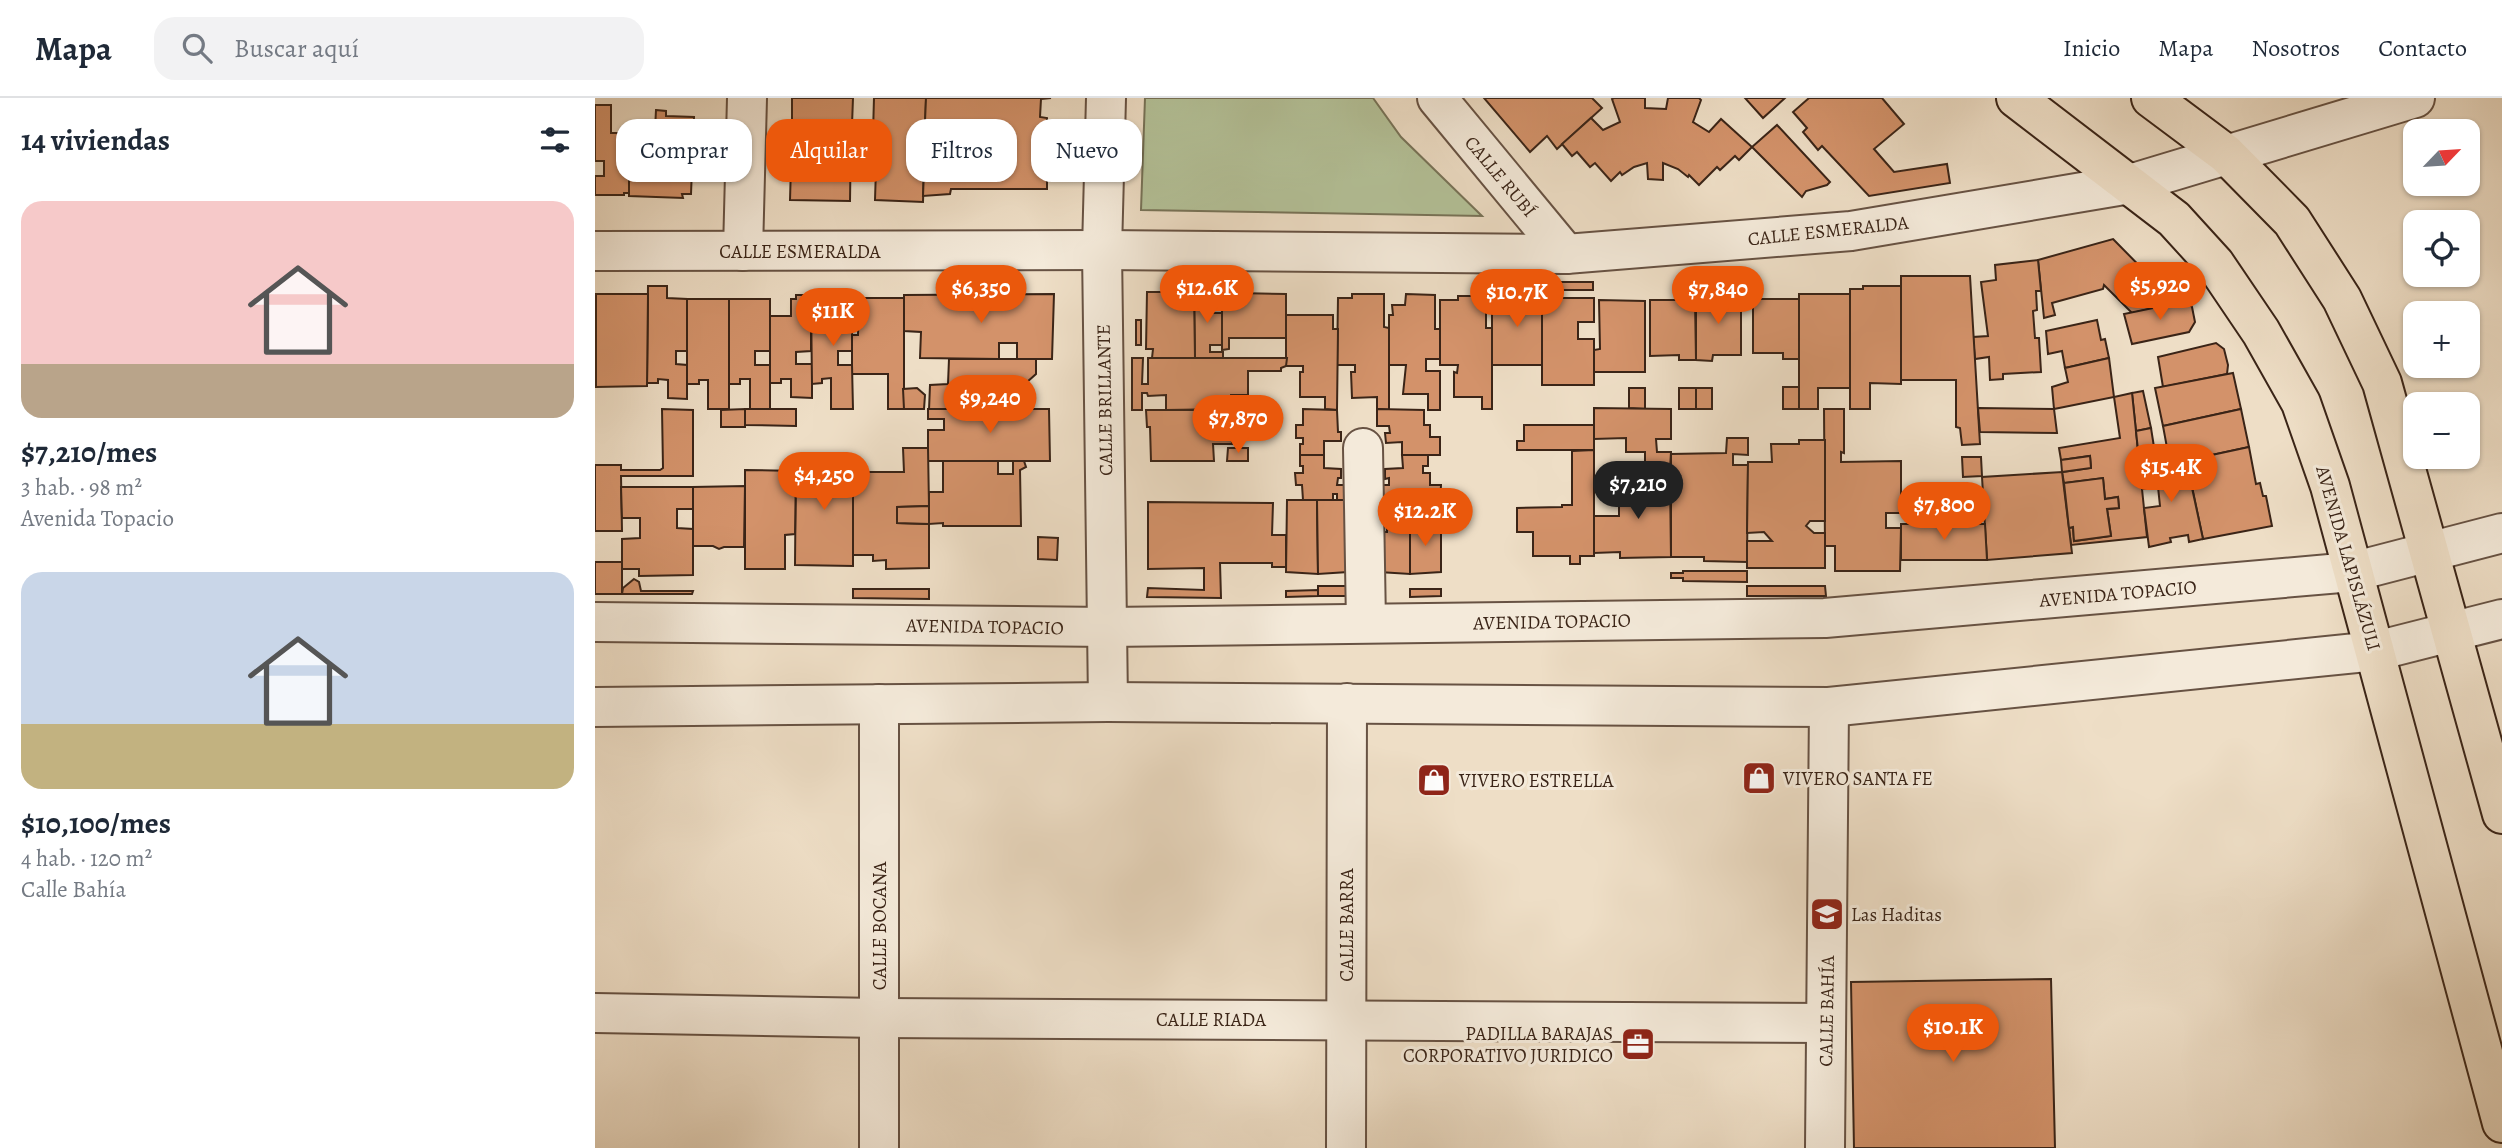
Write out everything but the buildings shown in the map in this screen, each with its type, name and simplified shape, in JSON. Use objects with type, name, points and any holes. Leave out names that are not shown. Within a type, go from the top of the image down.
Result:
[{"type":"main road","name":"AVENIDA LAPISLÁZULI","points":[[2017,98],[2174,219],[2207,255],[2261,332],[2301,403],[2330,486],[2502,1123]]},
{"type":"main road","points":[[2151,98],[2226,154],[2292,221],[2342,299],[2382,383],[2502,814]]},
{"type":"street","points":[[743,251],[747,98]]},
{"type":"street","name":"CALLE BRILLANTE","points":[[1106,98],[1102,250],[1108,702]]},
{"type":"street","name":"CALLE RUBÍ","points":[[1437,98],[1566,254]]},
{"type":"street","name":"CALLE ESMERALDA","points":[[595,251],[1102,250],[1566,254],[1851,231],[2130,184],[2415,98]]},
{"type":"street","points":[[1363,448],[1366,623]]},
{"type":"street","name":"AVENIDA TOPACIO","points":[[595,622],[1108,627],[1825,618],[2352,572],[2502,533]]},
{"type":"street","points":[[595,707],[1108,702],[1829,706],[2376,651],[2502,619]]},
{"type":"street","name":"CALLE BARRA","points":[[1346,1148],[1347,703]]},
{"type":"street","name":"CALLE BOCANA","points":[[879,704],[879,1148]]},
{"type":"street","name":"CALLE BAHÍA","points":[[1825,1148],[1829,706]]},
{"type":"street","name":"CALLE RIADA","points":[[595,1013],[879,1018],[1826,1023]]},
{"type":"green space","points":[[1145,98],[1373,98],[1401,137],[1482,216],[1141,210]]},
{"type":"place","name":"VIVERO SANTA FE","points":[[1759,778]]},
{"type":"place","name":"VIVERO ESTRELLA","points":[[1434,780]]},
{"type":"place","name":"Las Haditas","points":[[1827,914]]},
{"type":"place","name":"PADILLA BARAJAS CORPORATIVO JURIDICO","points":[[1638,1044]]}]
